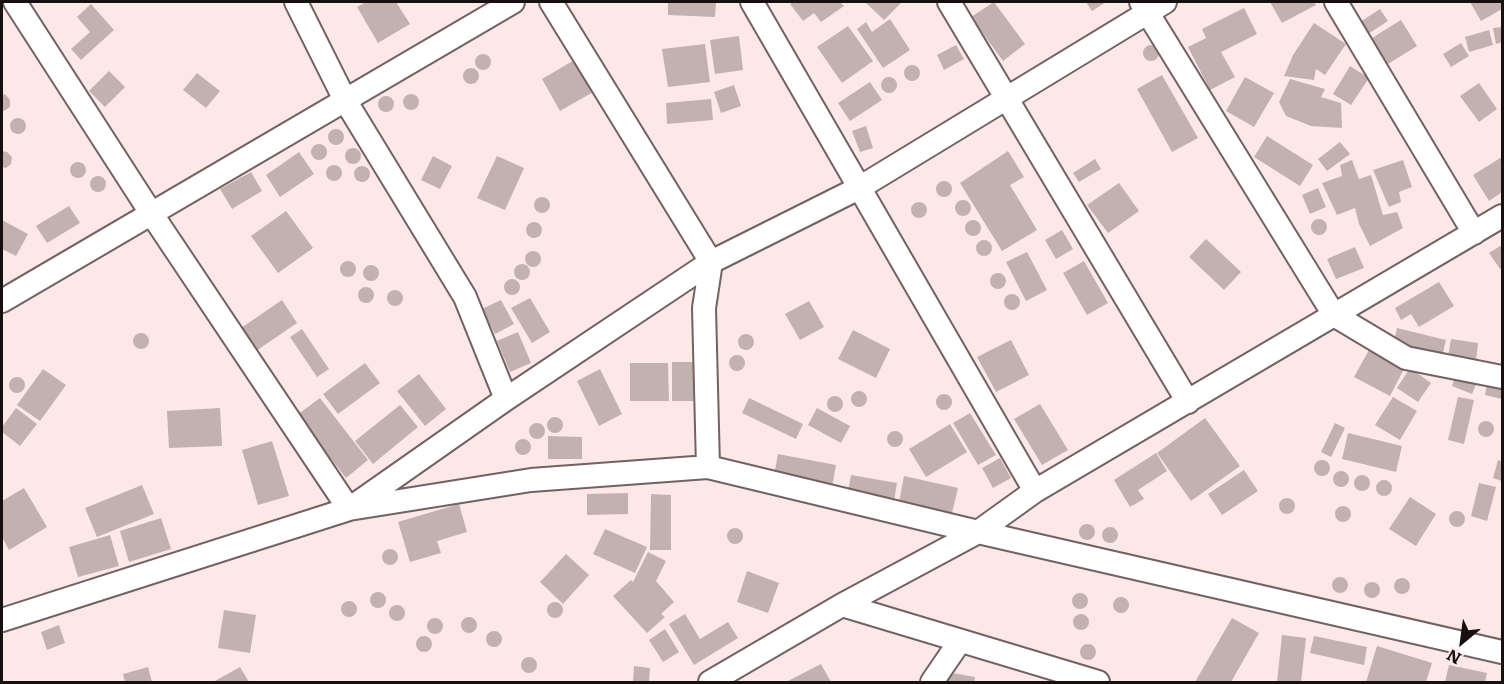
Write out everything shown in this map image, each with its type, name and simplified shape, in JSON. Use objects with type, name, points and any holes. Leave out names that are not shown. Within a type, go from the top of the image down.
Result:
[{"type":"street","points":[[15,2],[151,213],[349,509]]},
{"type":"street","points":[[296,2],[345,100],[465,297],[506,399]]},
{"type":"street","points":[[2,301],[513,2]]},
{"type":"street","points":[[551,2],[711,262],[704,308],[708,467]]},
{"type":"street","points":[[752,2],[1035,491]]},
{"type":"street","points":[[949,2],[1188,402]]},
{"type":"street","points":[[1336,2],[1474,233]]},
{"type":"street","points":[[349,509],[506,399],[711,262],[859,188],[1151,5],[1334,315],[1406,358],[1503,377]]},
{"type":"street","points":[[710,682],[842,605],[978,532],[1035,491],[1503,216]]},
{"type":"street","points":[[2,621],[349,509],[531,480],[708,467],[978,532],[1503,652]]},
{"type":"street","points":[[842,605],[1098,682]]},
{"type":"street","points":[[932,682],[960,641]]},
{"type":"building","points":[[366,2],[396,2],[410,24],[378,43],[357,7]]},
{"type":"building","points":[[668,2],[716,2],[715,17],[668,15]]},
{"type":"building","points":[[793,2],[840,2],[844,6],[821,22],[814,13],[803,21],[790,4]]},
{"type":"building","points":[[865,2],[902,2],[884,20]]},
{"type":"building","points":[[994,2],[1025,44],[1003,61],[971,17]]},
{"type":"building","points":[[1086,2],[1106,2],[1092,11]]},
{"type":"building","points":[[1270,2],[1314,2],[1316,5],[1282,23]]},
{"type":"building","points":[[1470,2],[1502,2],[1502,9],[1481,21]]},
{"type":"building","points":[[91,4],[114,30],[81,60],[71,49],[90,32],[77,17]]},
{"type":"building","points":[[1244,8],[1257,34],[1221,52],[1235,77],[1210,90],[1188,47],[1206,38],[1202,29]]},
{"type":"building","points":[[1380,9],[1388,21],[1368,34],[1360,22]]},
{"type":"building","points":[[890,19],[910,50],[883,68],[857,29],[866,22],[872,32]]},
{"type":"building","points":[[1401,20],[1417,46],[1388,64],[1372,38]]},
{"type":"building","points":[[1314,23],[1346,44],[1325,75],[1316,69],[1314,80],[1284,76],[1293,55]]},
{"type":"building","points":[[848,26],[873,61],[842,83],[817,47]]},
{"type":"building","points":[[1502,27],[1502,42],[1496,44],[1493,28]]},
{"type":"building","points":[[1489,30],[1493,45],[1469,52],[1465,37]]},
{"type":"building","points":[[739,36],[743,70],[715,74],[710,40]]},
{"type":"building","points":[[1461,43],[1469,56],[1451,67],[1443,54]]},
{"type":"building","points":[[705,44],[710,82],[668,87],[662,49]]},
{"type":"building","points":[[956,45],[964,59],[944,70],[937,55]]},
{"type":"building","points":[[1148,45],[1154,45],[1159,53],[1157,59],[1148,61],[1143,56],[1143,50]]},
{"type":"building","points":[[480,54],[486,54],[491,62],[489,68],[480,70],[475,65],[475,59]]},
{"type":"building","points":[[576,59],[595,91],[560,111],[542,79]]},
{"type":"building","points":[[909,65],[915,65],[920,73],[918,79],[909,81],[904,76],[904,70]]},
{"type":"building","points":[[1350,66],[1369,78],[1351,105],[1333,94]]},
{"type":"building","points":[[468,68],[474,68],[479,76],[477,82],[468,84],[463,79],[463,73]]},
{"type":"building","points":[[109,71],[125,87],[105,107],[89,91]]},
{"type":"building","points":[[197,73],[220,91],[206,108],[183,90]]},
{"type":"building","points":[[1162,75],[1198,138],[1172,152],[1137,89]]},
{"type":"building","points":[[886,77],[892,77],[897,85],[895,91],[886,93],[881,88],[881,82]]},
{"type":"building","points":[[1245,77],[1274,93],[1254,127],[1226,111]]},
{"type":"building","points":[[1290,79],[1325,89],[1321,97],[1341,103],[1342,128],[1311,126],[1286,116],[1279,102]]},
{"type":"building","points":[[870,82],[882,100],[850,121],[838,103]]},
{"type":"building","points":[[1479,83],[1497,109],[1479,122],[1460,96]]},
{"type":"building","points":[[734,85],[741,106],[721,113],[714,92]]},
{"type":"building","points":[[2,94],[10,100],[10,107],[4,111],[2,110]]},
{"type":"building","points":[[408,94],[414,94],[419,102],[417,108],[408,110],[403,105],[403,99]]},
{"type":"building","points":[[383,96],[389,96],[394,104],[392,110],[383,112],[378,107],[378,101]]},
{"type":"building","points":[[711,99],[713,120],[667,124],[666,103]]},
{"type":"building","points":[[15,118],[21,118],[26,126],[24,132],[15,134],[10,129],[10,123]]},
{"type":"building","points":[[866,126],[873,148],[860,152],[852,131]]},
{"type":"building","points":[[333,129],[339,129],[344,137],[342,143],[333,145],[328,140],[328,134]]},
{"type":"building","points":[[1267,136],[1313,165],[1300,186],[1254,157]]},
{"type":"building","points":[[1340,142],[1350,154],[1327,171],[1318,159]]},
{"type":"building","points":[[316,144],[322,144],[327,152],[325,158],[316,160],[311,155],[311,149]]},
{"type":"building","points":[[350,148],[356,148],[361,156],[359,162],[350,164],[345,159],[345,153]]},
{"type":"building","points":[[2,151],[12,157],[11,164],[6,168],[2,167]]},
{"type":"building","points":[[1008,151],[1024,177],[1010,185],[1037,230],[1002,251],[960,183]]},
{"type":"building","points":[[299,152],[314,174],[280,197],[266,175]]},
{"type":"building","points":[[433,156],[452,166],[440,189],[421,180]]},
{"type":"building","points":[[497,156],[524,168],[505,210],[477,198]]},
{"type":"building","points":[[1502,157],[1502,192],[1489,201],[1473,175]]},
{"type":"building","points":[[1095,159],[1101,169],[1079,182],[1073,173]]},
{"type":"building","points":[[1352,160],[1359,179],[1371,175],[1383,215],[1397,212],[1403,228],[1370,246],[1359,224],[1355,208],[1337,215],[1322,183],[1342,176],[1340,165]]},
{"type":"building","points":[[1403,160],[1412,187],[1399,192],[1401,202],[1389,207],[1373,170]]},
{"type":"building","points":[[75,162],[81,162],[86,170],[84,176],[75,178],[70,173],[70,167]]},
{"type":"building","points":[[331,165],[337,165],[342,173],[340,179],[331,181],[326,176],[326,170]]},
{"type":"building","points":[[359,166],[365,166],[370,174],[368,180],[359,182],[354,177],[354,171]]},
{"type":"building","points":[[251,172],[262,191],[232,209],[220,189]]},
{"type":"building","points":[[95,176],[101,176],[106,184],[104,190],[95,192],[90,187],[90,181]]},
{"type":"building","points":[[941,181],[947,181],[952,189],[950,195],[941,197],[936,192],[936,186]]},
{"type":"building","points":[[1119,183],[1139,211],[1108,233],[1087,205]]},
{"type":"building","points":[[1318,188],[1326,207],[1310,214],[1302,195]]},
{"type":"building","points":[[539,197],[545,197],[550,205],[548,211],[539,213],[534,208],[534,202]]},
{"type":"building","points":[[960,200],[966,200],[971,208],[969,214],[960,216],[955,211],[955,205]]},
{"type":"building","points":[[916,202],[922,202],[927,210],[925,216],[916,218],[911,213],[911,207]]},
{"type":"building","points":[[69,206],[80,223],[47,243],[36,226]]},
{"type":"building","points":[[286,211],[313,248],[278,273],[251,236]]},
{"type":"building","points":[[1316,219],[1322,219],[1327,227],[1325,233],[1316,235],[1311,230],[1311,224]]},
{"type":"building","points":[[2,220],[28,234],[16,256],[2,249]]},
{"type":"building","points":[[970,220],[976,220],[981,228],[979,234],[970,236],[965,231],[965,225]]},
{"type":"building","points":[[531,222],[537,222],[542,230],[540,236],[531,238],[526,233],[526,227]]},
{"type":"building","points":[[1062,230],[1073,249],[1056,259],[1045,240]]},
{"type":"building","points":[[1206,239],[1241,272],[1224,290],[1189,257]]},
{"type":"building","points":[[981,240],[987,240],[992,248],[990,254],[981,256],[976,251],[976,245]]},
{"type":"building","points":[[1502,245],[1502,267],[1500,269],[1489,253]]},
{"type":"building","points":[[1355,247],[1364,268],[1336,279],[1327,259]]},
{"type":"building","points":[[530,251],[536,251],[541,259],[539,265],[530,267],[525,262],[525,256]]},
{"type":"building","points":[[1027,252],[1047,290],[1026,301],[1006,262]]},
{"type":"building","points":[[345,261],[351,261],[356,269],[354,275],[345,277],[340,272],[340,266]]},
{"type":"building","points":[[1084,261],[1108,303],[1087,315],[1063,273]]},
{"type":"building","points":[[519,264],[525,264],[530,272],[528,278],[519,280],[514,275],[514,269]]},
{"type":"building","points":[[368,265],[374,265],[379,273],[377,279],[368,281],[363,276],[363,270]]},
{"type":"building","points":[[995,273],[1001,273],[1006,281],[1004,287],[995,289],[990,284],[990,278]]},
{"type":"building","points":[[509,279],[515,279],[520,287],[518,293],[509,295],[504,290],[504,284]]},
{"type":"building","points":[[1439,282],[1454,306],[1419,327],[1411,314],[1401,320],[1395,308]]},
{"type":"building","points":[[363,287],[369,287],[374,295],[372,301],[363,303],[358,298],[358,292]]},
{"type":"building","points":[[392,290],[398,290],[403,298],[401,304],[392,306],[387,301],[387,295]]},
{"type":"building","points":[[1009,294],[1015,294],[1020,302],[1018,308],[1009,310],[1004,305],[1004,299]]},
{"type":"building","points":[[530,298],[550,332],[532,343],[511,308]]},
{"type":"building","points":[[282,300],[297,323],[256,351],[241,328]]},
{"type":"building","points":[[501,300],[514,324],[495,334],[482,309]]},
{"type":"building","points":[[809,301],[824,327],[800,340],[785,314]]},
{"type":"building","points":[[1397,328],[1446,340],[1442,357],[1393,345]]},
{"type":"building","points":[[302,329],[329,369],[317,377],[290,337]]},
{"type":"building","points":[[853,330],[890,349],[876,378],[838,359]]},
{"type":"building","points":[[518,332],[531,363],[510,372],[497,341]]},
{"type":"building","points":[[138,333],[144,333],[149,341],[147,347],[138,349],[133,344],[133,338]]},
{"type":"building","points":[[743,334],[749,334],[754,342],[752,348],[743,350],[738,345],[738,339]]},
{"type":"building","points":[[1451,339],[1478,343],[1476,361],[1448,357]]},
{"type":"building","points":[[1011,340],[1029,375],[996,392],[977,357]]},
{"type":"building","points":[[1369,350],[1404,369],[1390,396],[1354,377]]},
{"type":"building","points":[[734,355],[740,355],[745,363],[743,369],[734,371],[729,366],[729,360]]},
{"type":"building","points":[[672,362],[701,362],[701,401],[672,401]]},
{"type":"building","points":[[365,363],[380,383],[338,414],[323,394]]},
{"type":"building","points":[[630,363],[668,363],[669,401],[630,401]]},
{"type":"building","points":[[1410,368],[1431,383],[1418,402],[1397,388]]},
{"type":"building","points":[[43,369],[66,385],[40,421],[17,405]]},
{"type":"building","points":[[600,369],[622,414],[599,426],[577,381]]},
{"type":"building","points":[[1457,372],[1478,380],[1472,394],[1452,386]]},
{"type":"building","points":[[419,374],[446,409],[425,426],[397,391]]},
{"type":"building","points":[[14,377],[20,377],[25,385],[23,391],[14,393],[9,388],[9,382]]},
{"type":"building","points":[[1487,384],[1502,387],[1502,399],[1485,395]]},
{"type":"building","points":[[856,391],[862,391],[867,399],[865,405],[856,407],[851,402],[851,396]]},
{"type":"building","points":[[941,394],[947,394],[952,402],[950,408],[941,410],[936,405],[936,399]]},
{"type":"building","points":[[832,396],[838,396],[843,404],[841,410],[832,412],[827,407],[827,401]]},
{"type":"building","points":[[1393,397],[1417,411],[1400,440],[1375,425]]},
{"type":"building","points":[[1458,397],[1474,400],[1464,444],[1448,440]]},
{"type":"building","points":[[320,398],[368,460],[346,478],[297,415]]},
{"type":"building","points":[[749,398],[803,424],[796,439],[742,413]]},
{"type":"building","points":[[1040,404],[1068,450],[1042,465],[1014,419]]},
{"type":"building","points":[[400,405],[418,427],[373,464],[355,441]]},
{"type":"building","points":[[16,408],[37,424],[20,446],[2,432],[2,427]]},
{"type":"building","points":[[220,408],[222,446],[169,448],[167,411]]},
{"type":"building","points":[[817,408],[850,426],[841,443],[808,425]]},
{"type":"building","points":[[970,413],[996,455],[978,465],[953,423]]},
{"type":"building","points":[[552,417],[558,417],[563,425],[561,431],[552,433],[547,428],[547,422]]},
{"type":"building","points":[[1205,418],[1240,466],[1191,501],[1157,453]]},
{"type":"building","points":[[1483,421],[1489,421],[1494,429],[1492,435],[1483,437],[1478,432],[1478,426]]},
{"type":"building","points":[[534,423],[540,423],[545,431],[543,437],[534,439],[529,434],[529,428]]},
{"type":"building","points":[[1335,423],[1345,428],[1331,457],[1321,452]]},
{"type":"building","points":[[950,424],[967,452],[926,477],[909,449]]},
{"type":"building","points":[[892,431],[898,431],[903,439],[901,445],[892,447],[887,442],[887,436]]},
{"type":"building","points":[[1348,433],[1402,446],[1396,472],[1342,459]]},
{"type":"building","points":[[548,436],[582,437],[582,459],[548,459]]},
{"type":"building","points":[[520,439],[526,439],[531,447],[529,453],[520,455],[515,450],[515,444]]},
{"type":"building","points":[[272,441],[289,496],[258,505],[242,450]]},
{"type":"building","points":[[1156,453],[1167,471],[1138,490],[1144,499],[1130,507],[1114,480]]},
{"type":"building","points":[[778,454],[836,465],[832,487],[774,475]]},
{"type":"building","points":[[1000,458],[1011,478],[993,488],[982,468]]},
{"type":"building","points":[[1319,460],[1325,460],[1330,468],[1328,474],[1319,476],[1314,471],[1314,465]]},
{"type":"building","points":[[1498,460],[1502,462],[1502,481],[1493,478]]},
{"type":"building","points":[[1244,470],[1258,491],[1222,515],[1208,494]]},
{"type":"building","points":[[1338,471],[1344,471],[1349,479],[1347,485],[1338,487],[1333,482],[1333,476]]},
{"type":"building","points":[[851,475],[897,483],[894,501],[848,492]]},
{"type":"building","points":[[1359,475],[1365,475],[1370,483],[1368,489],[1359,491],[1354,486],[1354,480]]},
{"type":"building","points":[[904,476],[958,488],[952,513],[899,502]]},
{"type":"building","points":[[1381,480],[1387,480],[1392,488],[1390,494],[1381,496],[1376,491],[1376,485]]},
{"type":"building","points":[[1479,483],[1496,487],[1487,521],[1471,516]]},
{"type":"building","points":[[142,485],[154,514],[97,537],[85,508]]},
{"type":"building","points":[[24,488],[47,527],[9,550],[2,537],[2,501]]},
{"type":"building","points":[[628,493],[628,514],[587,515],[587,494]]},
{"type":"building","points":[[651,494],[671,495],[671,550],[650,550]]},
{"type":"building","points":[[1410,497],[1436,514],[1416,546],[1389,529]]},
{"type":"building","points":[[1284,498],[1290,498],[1295,506],[1293,512],[1284,514],[1279,509],[1279,503]]},
{"type":"building","points":[[459,504],[467,532],[437,541],[441,553],[410,562],[398,522]]},
{"type":"building","points":[[1340,506],[1346,506],[1351,514],[1349,520],[1340,522],[1335,517],[1335,511]]},
{"type":"building","points":[[1454,511],[1460,511],[1465,519],[1463,525],[1454,527],[1449,522],[1449,516]]},
{"type":"building","points":[[161,518],[171,549],[129,562],[120,531]]},
{"type":"building","points":[[1084,524],[1090,524],[1095,532],[1093,538],[1084,540],[1079,535],[1079,529]]},
{"type":"building","points":[[1107,527],[1113,527],[1118,535],[1116,541],[1107,543],[1102,538],[1102,532]]},
{"type":"building","points":[[732,528],[738,528],[743,536],[741,542],[732,544],[727,539],[727,533]]},
{"type":"building","points":[[605,529],[647,547],[635,573],[593,554]]},
{"type":"building","points":[[110,535],[119,566],[78,577],[69,547]]},
{"type":"building","points":[[387,549],[393,549],[398,557],[396,563],[387,565],[382,560],[382,554]]},
{"type":"building","points":[[648,552],[666,561],[656,581],[674,602],[661,614],[665,617],[647,633],[613,596],[631,580],[633,582]]},
{"type":"building","points":[[566,554],[589,575],[563,604],[540,582]]},
{"type":"building","points":[[747,571],[779,583],[768,613],[737,602]]},
{"type":"building","points":[[1337,577],[1343,577],[1348,585],[1346,591],[1337,593],[1332,588],[1332,582]]},
{"type":"building","points":[[1399,578],[1405,578],[1410,586],[1408,592],[1399,594],[1394,589],[1394,583]]},
{"type":"building","points":[[1369,582],[1375,582],[1380,590],[1378,596],[1369,598],[1364,593],[1364,587]]},
{"type":"building","points":[[375,592],[381,592],[386,600],[384,606],[375,608],[370,603],[370,597]]},
{"type":"building","points":[[1077,593],[1083,593],[1088,601],[1086,607],[1077,609],[1072,604],[1072,598]]},
{"type":"building","points":[[1118,597],[1124,597],[1129,605],[1127,611],[1118,613],[1113,608],[1113,602]]},
{"type":"building","points":[[346,601],[352,601],[357,609],[355,615],[346,617],[341,612],[341,606]]},
{"type":"building","points":[[552,602],[558,602],[563,610],[561,616],[552,618],[547,613],[547,607]]},
{"type":"building","points":[[394,605],[400,605],[405,613],[403,619],[394,621],[389,616],[389,610]]},
{"type":"building","points":[[224,610],[256,615],[250,653],[218,648]]},
{"type":"building","points":[[685,614],[700,639],[728,622],[738,638],[694,665],[669,624]]},
{"type":"building","points":[[1078,614],[1084,614],[1089,622],[1087,628],[1078,630],[1073,625],[1073,619]]},
{"type":"building","points":[[466,617],[472,617],[477,625],[475,631],[466,633],[461,628],[461,622]]},
{"type":"building","points":[[432,618],[438,618],[443,626],[441,632],[432,634],[427,629],[427,623]]},
{"type":"building","points":[[1232,618],[1259,633],[1231,682],[1195,682]]},
{"type":"building","points":[[59,625],[65,643],[47,650],[41,632]]},
{"type":"building","points":[[665,629],[679,652],[663,662],[649,640]]},
{"type":"building","points":[[491,631],[497,631],[502,639],[500,645],[491,647],[486,642],[486,636]]},
{"type":"building","points":[[1282,635],[1306,638],[1301,682],[1277,682]]},
{"type":"building","points":[[421,636],[427,636],[432,644],[430,650],[421,652],[416,647],[416,641]]},
{"type":"building","points":[[1314,636],[1367,647],[1364,665],[1310,653]]},
{"type":"building","points":[[1085,644],[1091,644],[1096,652],[1094,658],[1085,660],[1080,655],[1080,649]]},
{"type":"building","points":[[1377,646],[1432,663],[1426,682],[1366,682]]},
{"type":"building","points":[[526,657],[532,657],[537,665],[535,671],[526,673],[521,668],[521,662]]},
{"type":"building","points":[[821,664],[831,682],[786,682]]},
{"type":"building","points":[[1449,665],[1487,673],[1485,682],[1445,682]]},
{"type":"building","points":[[634,666],[650,668],[649,682],[633,682]]},
{"type":"building","points":[[148,667],[152,682],[125,682],[123,674]]},
{"type":"building","points":[[240,667],[249,682],[213,682]]},
{"type":"building","points":[[947,672],[975,677],[974,682],[946,682]]}]
